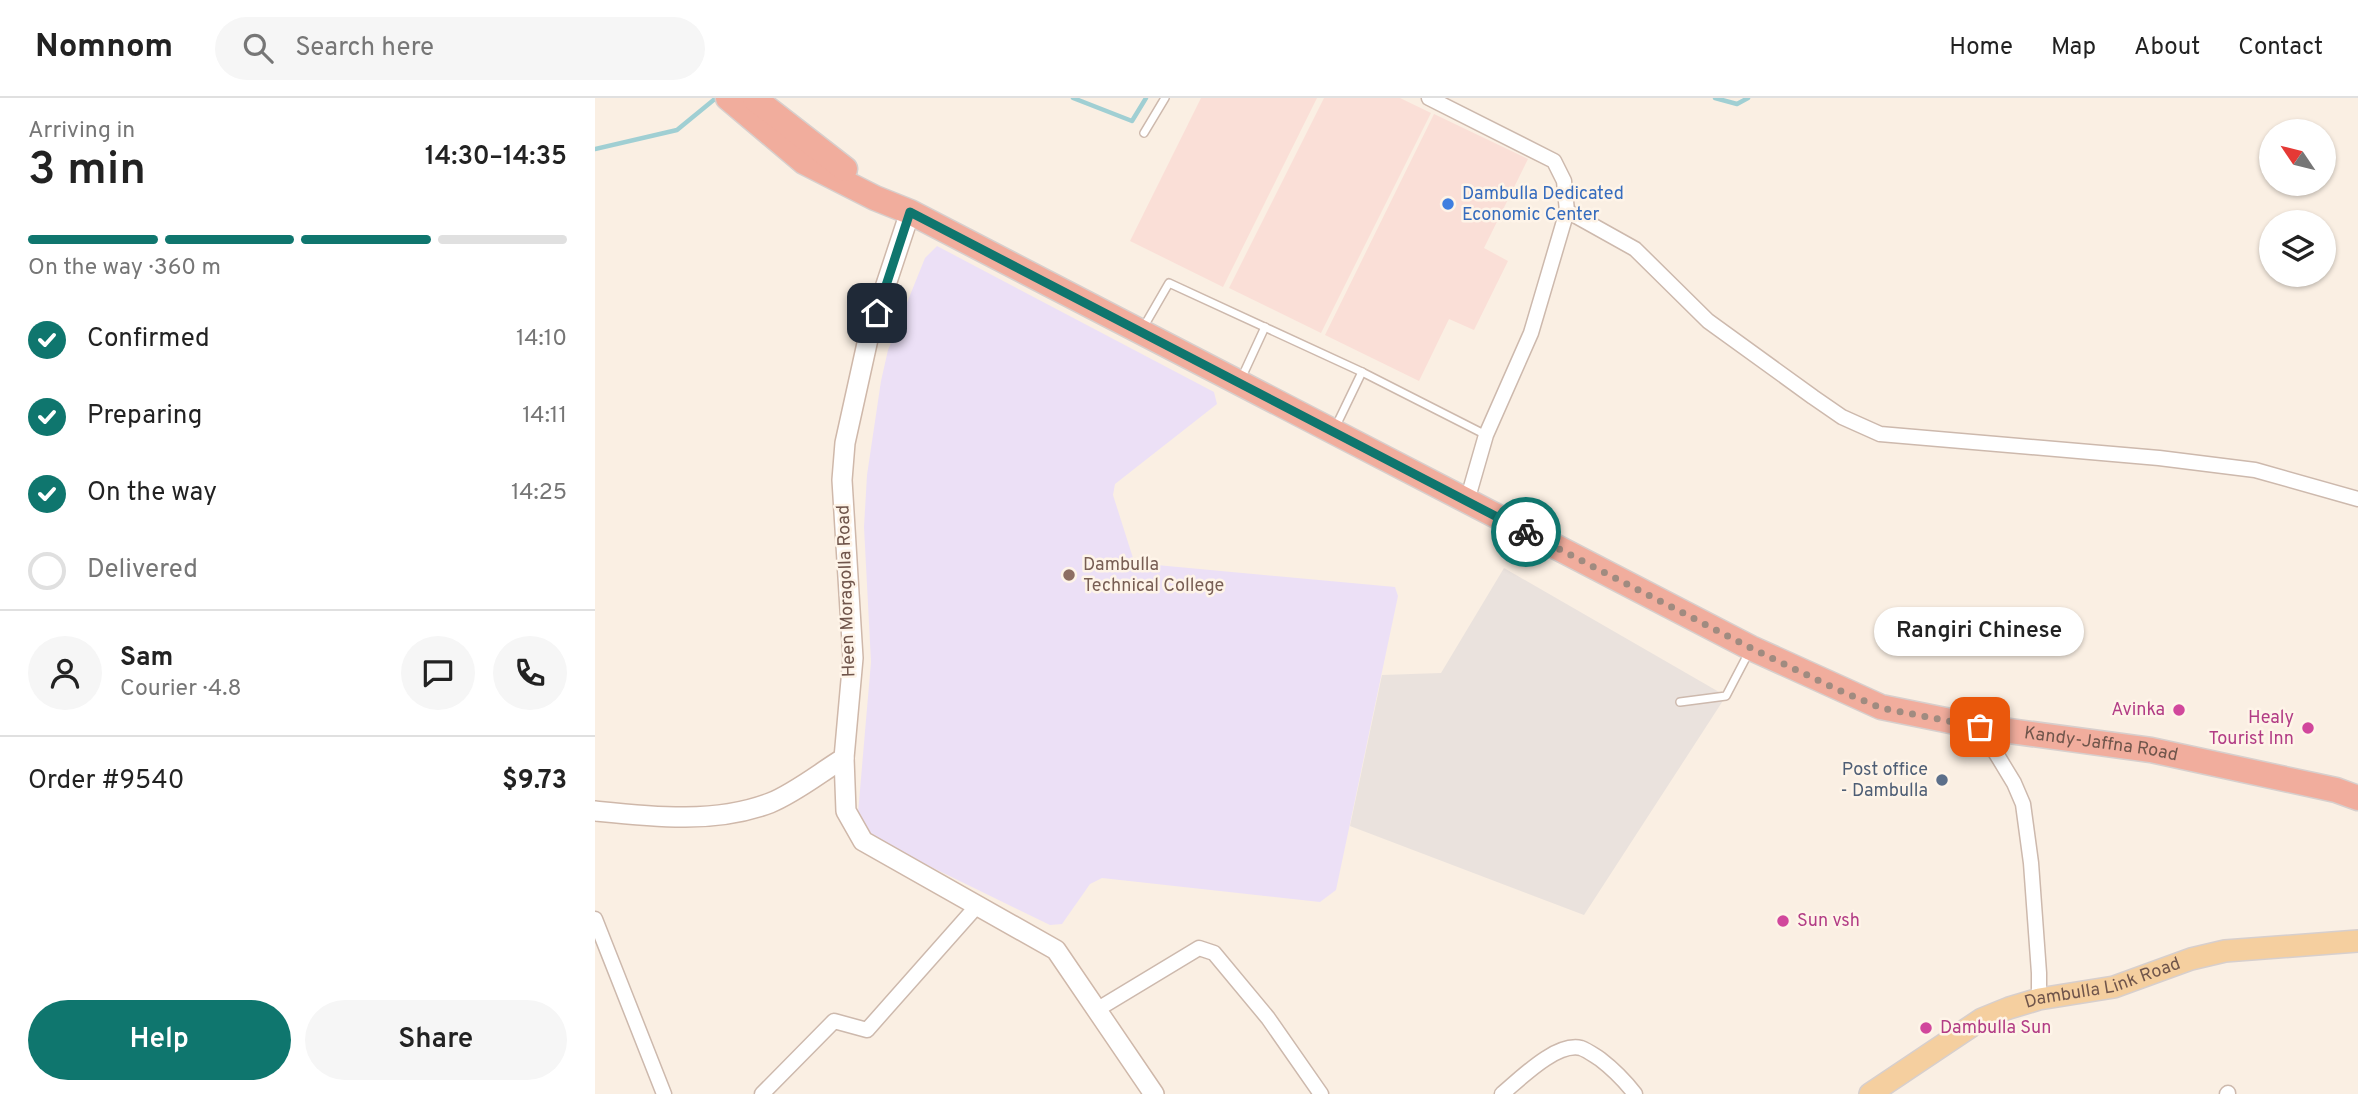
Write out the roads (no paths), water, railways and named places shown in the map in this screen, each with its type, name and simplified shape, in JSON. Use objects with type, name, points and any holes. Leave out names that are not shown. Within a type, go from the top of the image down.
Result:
[{"type":"highway","name":"Kandy-Jaffna Road","points":[[741,101],[910,212],[1751,648],[1881,708],[1980,727],[2151,750],[2336,790],[2358,798]]},
{"type":"main road","name":"Dambulla Link Road","points":[[1870,1094],[1982,1019],[2009,1008],[2039,999],[2114,987],[2191,959],[2225,951],[2358,941]]},
{"type":"street","points":[[1429,98],[1554,161],[1563,181],[1567,211],[1531,333],[1486,435],[1467,501]]},
{"type":"street","points":[[1567,211],[1635,249],[1708,321],[1822,404],[1842,417],[1880,434],[2159,457],[2255,470],[2358,499]]},
{"type":"street","name":"Heen Moragolla Road","points":[[910,212],[869,339],[845,443],[842,480],[853,658],[844,758],[846,811],[863,841],[1056,950],[1154,1094]]},
{"type":"street","points":[[1980,727],[2014,783],[2023,804],[2031,863],[2039,999]]},
{"type":"street","points":[[595,811],[659,818],[737,814],[773,802],[844,758]]},
{"type":"street","points":[[762,1094],[834,1021],[867,1030],[976,907]]},
{"type":"street","points":[[595,919],[664,1094]]},
{"type":"street","points":[[1098,1009],[1199,948],[1214,953],[1268,1018],[1321,1094]]},
{"type":"street","points":[[1502,1094],[1552,1054],[1566,1048],[1581,1048],[1596,1057],[1611,1068],[1635,1094]]},
{"type":"lane","points":[[1144,133],[1165,98]]},
{"type":"lane","points":[[1141,331],[1169,283],[1362,372],[1486,435]]},
{"type":"lane","points":[[1239,383],[1265,327]]},
{"type":"lane","points":[[1333,432],[1362,372]]},
{"type":"lane","points":[[1681,702],[1726,696],[1751,648]]},
{"type":"waterway","points":[[595,149],[677,130],[716,98]]},
{"type":"waterway","points":[[1073,98],[1132,121],[1146,98]]},
{"type":"waterway","points":[[1715,98],[1737,104],[1748,98]]},
{"type":"place","name":"Dambulla Dedicated Economic Center","points":[[1448,204]]},
{"type":"place","name":"Dambulla Technical College","points":[[1069,575]]},
{"type":"place","name":"Avinka","points":[[2179,710]]},
{"type":"place","name":"Rangiri Chinese","points":[[1980,727]]},
{"type":"place","name":"Healy Tourist Inn","points":[[2308,728]]},
{"type":"place","name":"Post office - Dambulla","points":[[1942,780]]},
{"type":"place","name":"Sun vsh","points":[[1783,921]]},
{"type":"place","name":"Dambulla Sun","points":[[1926,1028]]}]
